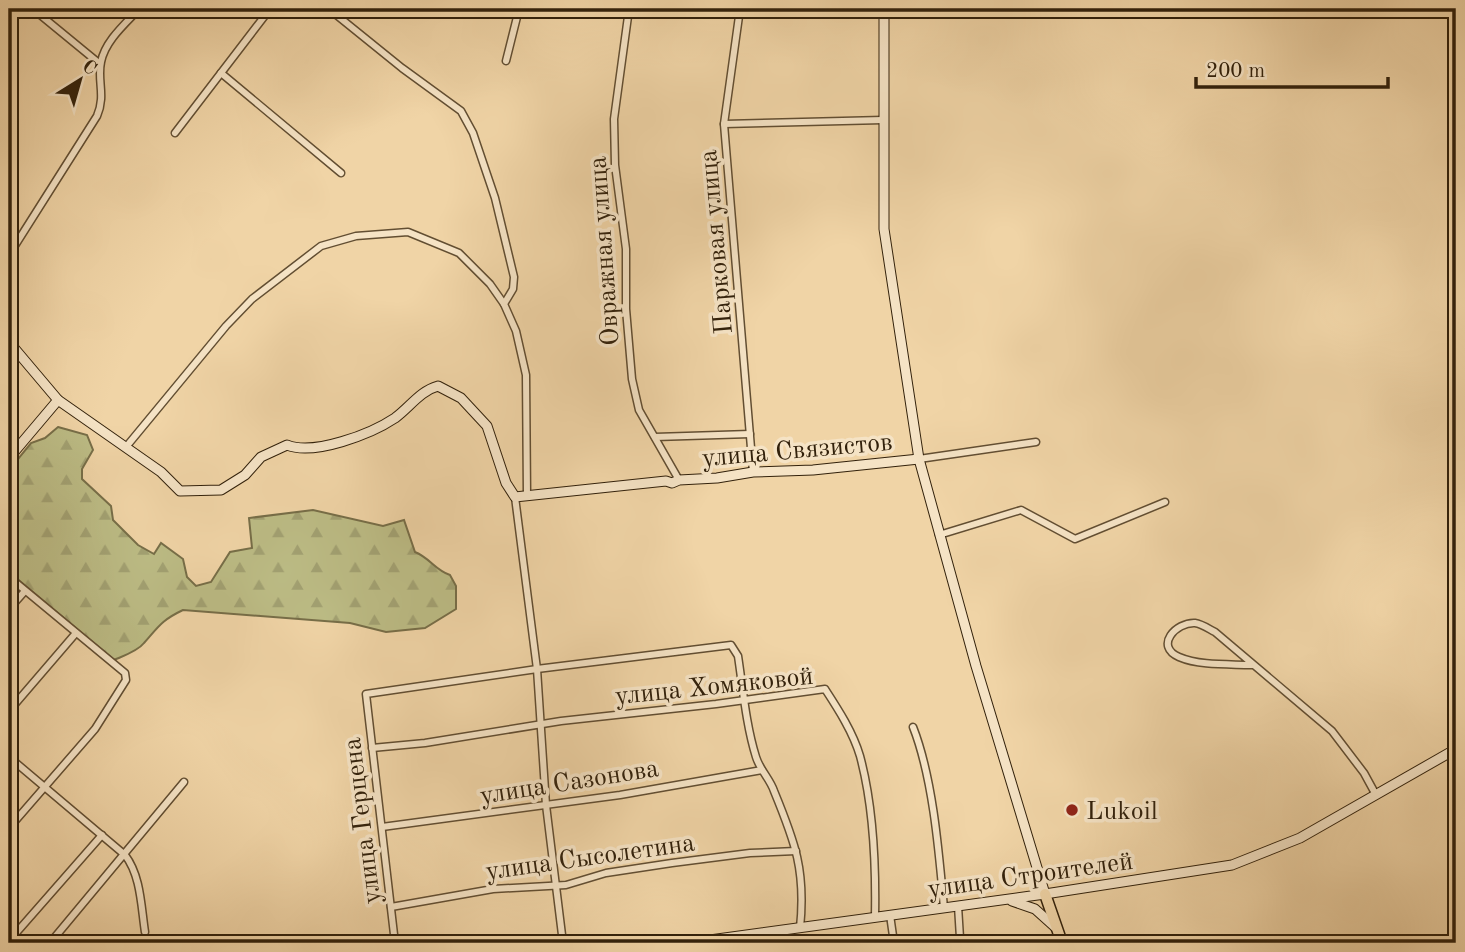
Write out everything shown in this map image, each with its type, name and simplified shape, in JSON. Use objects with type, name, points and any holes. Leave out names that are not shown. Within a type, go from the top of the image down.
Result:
[{"type":"main road","points":[[1045,894],[1062,943]]},
{"type":"street","points":[[33,9],[100,64]]},
{"type":"street","points":[[9,255],[97,116],[103,103],[100,64],[110,41],[139,9]]},
{"type":"street","points":[[174,133],[270,9]]},
{"type":"street","points":[[329,9],[461,111],[472,133],[495,198],[508,244],[514,276],[513,289],[504,304]]},
{"type":"street","points":[[506,61],[519,9]]},
{"type":"street","name":"Овражная улица","points":[[629,9],[614,118],[615,165],[626,249],[626,309],[632,379],[639,410],[679,480]]},
{"type":"street","name":"Парковая улица","points":[[740,9],[724,124],[753,472]]},
{"type":"street","points":[[884,9],[884,229],[919,459],[976,666],[1045,894]]},
{"type":"street","points":[[221,73],[341,173]]},
{"type":"street","points":[[724,124],[883,120]]},
{"type":"street","points":[[126,446],[226,326],[252,299],[321,246],[356,236],[408,232],[459,253],[490,284],[504,304],[516,331],[526,375],[527,496]]},
{"type":"street","points":[[9,342],[58,400],[126,446],[180,491],[220,490],[245,475],[261,457],[287,445],[299,450],[353,439],[393,419],[426,389],[438,386],[461,398],[486,426],[506,483],[515,497],[537,669],[546,805],[563,943]]},
{"type":"street","points":[[9,458],[58,400]]},
{"type":"street","name":"улица Связистов","points":[[655,437],[750,434]]},
{"type":"street","points":[[919,459],[1036,442]]},
{"type":"street","name":"улица Связистов","points":[[515,497],[666,481],[672,483],[753,472],[813,470],[919,459]]},
{"type":"street","points":[[939,535],[1021,510],[1075,539],[1165,502]]},
{"type":"street","points":[[9,578],[125,673],[126,680],[95,729],[9,828]]},
{"type":"street","points":[[9,609],[25,591]]},
{"type":"street","points":[[1251,665],[1205,663],[1177,656],[1167,641],[1170,634],[1184,625],[1197,623],[1215,632],[1332,731],[1364,773],[1376,795]]},
{"type":"street","points":[[9,711],[76,633]]},
{"type":"street","points":[[537,669],[731,645],[738,656],[757,759],[774,788],[792,832],[801,873],[803,900],[800,928]]},
{"type":"street","name":"улица Герцена","points":[[395,943],[366,694],[537,669]]},
{"type":"street","name":"улица Хомяковой","points":[[372,748],[425,743],[539,724],[825,689],[859,754],[876,863],[875,917]]},
{"type":"street","points":[[913,727],[925,767],[940,861],[944,908]]},
{"type":"street","name":"улица Строителей","points":[[688,943],[1045,894],[1232,865],[1300,838],[1456,749]]},
{"type":"street","points":[[9,757],[125,855],[133,865],[145,932]]},
{"type":"street","name":"улица Сазонова","points":[[382,827],[620,795],[762,770]]},
{"type":"street","points":[[50,943],[184,782]]},
{"type":"street","points":[[9,941],[102,835]]},
{"type":"street","name":"улица Сысолетина","points":[[391,907],[493,889],[556,885],[606,873],[672,863],[750,853],[796,851]]},
{"type":"street","points":[[999,900],[1016,902],[1035,909],[1057,929]]},
{"type":"street","points":[[958,906],[960,938]]},
{"type":"street","points":[[890,915],[894,943]]},
{"type":"street","points":[[779,931],[780,943]]},
{"type":"green space","points":[[58,427],[87,435],[93,450],[82,469],[82,479],[111,506],[113,520],[138,545],[154,554],[161,543],[183,559],[187,577],[196,586],[211,582],[230,552],[252,548],[249,518],[313,510],[383,526],[404,520],[415,552],[450,575],[456,586],[456,609],[425,628],[386,632],[350,623],[183,610],[161,624],[141,646],[114,660],[9,572],[9,470],[31,443],[45,438]]},
{"type":"place","name":"Lukoil","points":[[1072,810]]}]
